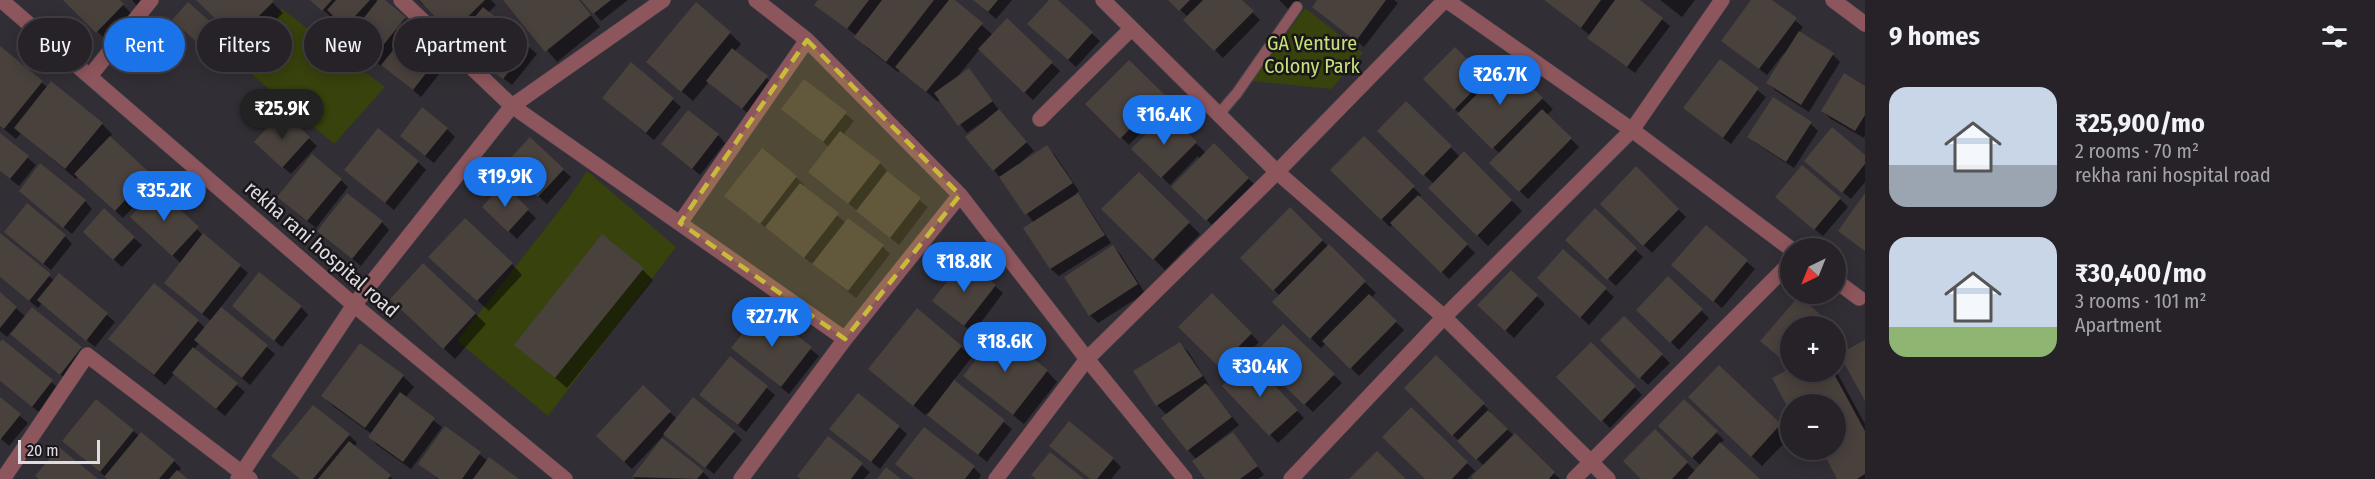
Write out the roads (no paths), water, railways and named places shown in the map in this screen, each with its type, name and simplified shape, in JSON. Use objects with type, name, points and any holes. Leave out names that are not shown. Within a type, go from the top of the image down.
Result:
[{"type":"street","name":"rekha rani hospital road","points":[[1,0],[354,305],[565,479]]},
{"type":"street","points":[[90,76],[151,0]]},
{"type":"street","points":[[401,0],[512,106],[845,339]]},
{"type":"street","points":[[3,479],[87,356],[244,477],[354,305],[512,106],[663,0]]},
{"type":"street","points":[[756,0],[807,40],[960,195],[1087,359],[1185,479]]},
{"type":"street","points":[[1103,0],[1277,172],[1444,317],[1608,479]]},
{"type":"street","points":[[996,479],[1087,359],[1277,172],[1446,0],[1632,130],[1780,241]]},
{"type":"street","points":[[1291,479],[1444,317],[1632,130],[1722,0]]},
{"type":"street","points":[[1833,0],[1865,24]]},
{"type":"street","points":[[1040,119],[1131,29]]},
{"type":"street","points":[[680,223],[807,40]]},
{"type":"street","points":[[741,479],[845,339],[960,195]]},
{"type":"street","points":[[1574,479],[1780,273]]},
{"type":"street","points":[[1846,288],[1859,298]]},
{"type":"lane","points":[[1219,114],[1237,93],[1297,8]]},
{"type":"park label","name":"GA Venture Colony Park","points":[[1312,54]]}]
